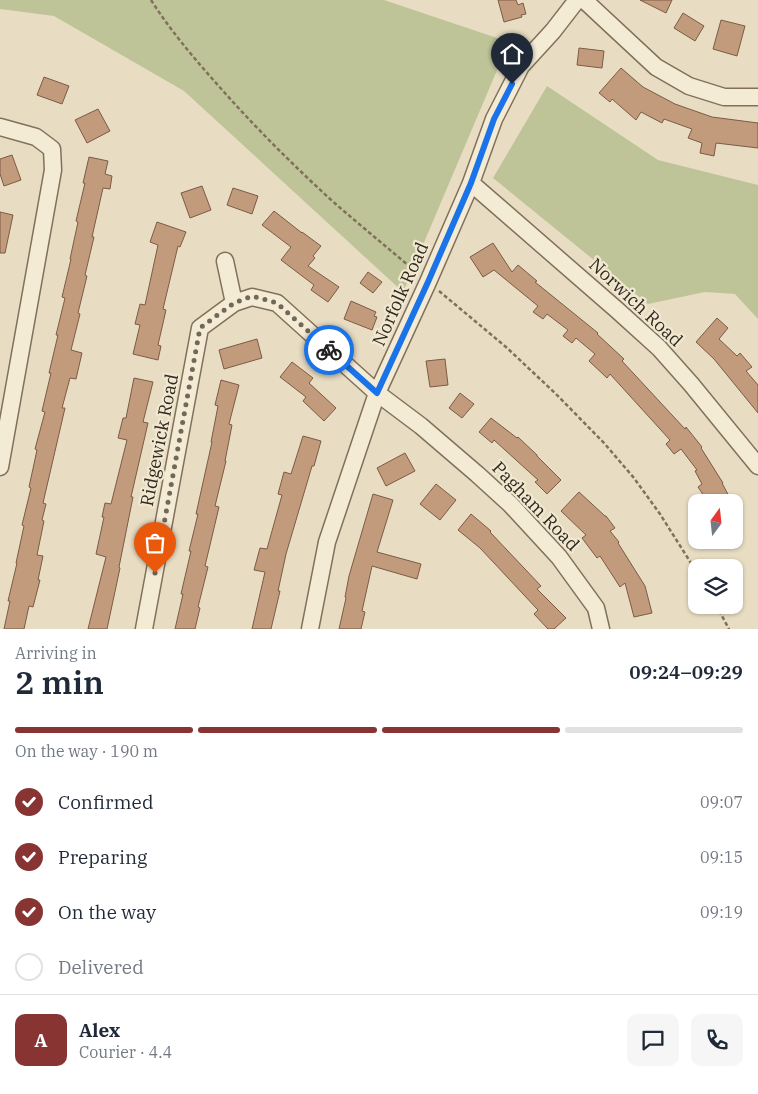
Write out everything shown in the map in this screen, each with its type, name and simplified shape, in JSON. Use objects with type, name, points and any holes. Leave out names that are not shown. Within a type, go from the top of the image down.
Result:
[{"type":"street","name":"Norfolk Road","points":[[310,629],[327,542],[377,393],[471,183],[494,119],[521,66],[553,31],[577,0]]},
{"type":"street","points":[[584,0],[656,67],[689,86],[724,97],[758,97]]},
{"type":"street","points":[[0,127],[36,137],[52,149],[53,170],[0,466]]},
{"type":"street","name":"Norwich Road","points":[[471,183],[658,348],[691,384],[758,466]]},
{"type":"street","points":[[225,261],[234,303]]},
{"type":"street","name":"Ridgewick Road","points":[[144,629],[200,328],[234,303],[252,296],[277,303],[377,393]]},
{"type":"street","name":"Pagham Road","points":[[377,393],[421,426],[510,504],[559,557],[596,608],[601,629]]},
{"type":"path","points":[[721,614],[729,629]]},
{"type":"green space","points":[[0,0],[384,0],[509,42],[403,292],[184,91],[54,16],[0,9]]},
{"type":"green space","points":[[547,86],[658,160],[758,185],[758,319],[735,294],[705,292],[648,304],[493,178]]},
{"type":"building","points":[[498,0],[516,0],[518,5],[523,3],[526,14],[504,22]]},
{"type":"building","points":[[640,0],[672,0],[666,13]]},
{"type":"building","points":[[683,13],[704,26],[695,41],[674,28]]},
{"type":"building","points":[[721,20],[745,26],[737,56],[713,49]]},
{"type":"building","points":[[579,48],[604,51],[602,68],[577,65]]},
{"type":"building","points":[[621,68],[643,87],[675,104],[712,117],[758,123],[758,148],[716,143],[714,156],[700,153],[702,143],[688,138],[692,129],[664,119],[662,123],[641,112],[636,120],[612,99],[610,102],[599,93]]},
{"type":"building","points":[[44,77],[69,86],[62,104],[37,95]]},
{"type":"building","points":[[98,109],[110,131],[87,143],[75,120]]},
{"type":"building","points":[[12,155],[21,180],[4,186],[0,174],[0,159]]},
{"type":"building","points":[[89,157],[108,161],[105,174],[112,176],[110,189],[103,188],[85,275],[87,276],[78,313],[80,314],[71,350],[82,353],[76,379],[70,378],[62,408],[65,408],[43,503],[46,504],[37,555],[43,556],[38,580],[40,580],[33,607],[29,606],[24,629],[4,629],[24,526],[22,525],[31,488],[29,487],[37,450],[35,449],[45,412],[42,411],[65,298],[62,297],[71,259],[78,222],[76,221]]},
{"type":"building","points":[[202,186],[211,210],[190,218],[181,193]]},
{"type":"building","points":[[233,188],[258,196],[252,214],[227,205]]},
{"type":"building","points":[[274,211],[321,246],[313,256],[315,258],[308,266],[339,287],[328,302],[311,290],[314,285],[281,260],[291,247],[262,225]]},
{"type":"building","points":[[0,212],[13,215],[5,253],[0,253]]},
{"type":"building","points":[[157,222],[186,232],[180,247],[178,246],[163,309],[166,310],[158,345],[161,346],[158,360],[133,354],[140,325],[135,324],[140,304],[145,305],[158,245],[150,242]]},
{"type":"building","points":[[493,243],[512,272],[518,265],[537,281],[535,282],[598,333],[624,359],[622,361],[685,429],[686,427],[702,447],[728,494],[703,494],[698,487],[702,484],[695,471],[697,470],[681,449],[674,454],[666,444],[670,440],[610,374],[607,378],[589,361],[595,354],[576,338],[572,343],[563,336],[568,330],[547,314],[543,319],[533,312],[538,306],[494,270],[483,277],[470,257]]},
{"type":"building","points":[[368,272],[382,282],[373,293],[360,283]]},
{"type":"building","points":[[351,301],[376,312],[374,316],[377,317],[372,330],[344,319]]},
{"type":"building","points":[[717,318],[728,328],[719,339],[737,356],[740,353],[752,367],[746,371],[758,385],[758,413],[714,359],[696,342]]},
{"type":"building","points":[[257,339],[262,358],[224,369],[219,350]]},
{"type":"building","points":[[445,359],[448,385],[430,387],[426,361]]},
{"type":"building","points":[[292,362],[313,378],[309,383],[336,408],[324,421],[303,401],[306,397],[280,377]]},
{"type":"building","points":[[134,378],[153,382],[143,422],[148,423],[131,497],[133,497],[107,629],[88,629],[106,557],[96,554],[104,517],[102,517],[105,503],[111,504],[127,440],[118,438],[123,418],[126,418]]},
{"type":"building","points":[[221,380],[239,385],[229,424],[232,425],[226,461],[215,506],[219,507],[205,566],[208,567],[198,607],[200,608],[195,629],[175,629],[191,551],[189,551],[198,514],[196,514],[212,442],[218,406],[215,405]]},
{"type":"building","points":[[460,393],[474,404],[462,418],[449,408]]},
{"type":"building","points":[[491,418],[518,437],[561,480],[547,494],[535,482],[538,480],[494,440],[492,443],[479,432]]},
{"type":"building","points":[[303,436],[321,441],[286,554],[271,629],[252,629],[265,572],[254,570],[260,548],[267,549],[282,495],[278,494],[284,472],[291,474]]},
{"type":"building","points":[[405,453],[415,471],[386,486],[377,468]]},
{"type":"building","points":[[436,484],[456,500],[440,520],[420,504]]},
{"type":"building","points":[[579,492],[606,516],[615,528],[610,531],[619,542],[645,586],[652,613],[634,617],[625,583],[620,587],[600,556],[597,558],[582,538],[586,535],[561,511]]},
{"type":"building","points":[[373,494],[393,500],[377,552],[421,564],[417,579],[372,566],[362,611],[365,612],[361,629],[339,629],[349,576]]},
{"type":"building","points":[[471,514],[491,531],[541,586],[537,589],[566,618],[554,629],[548,629],[534,614],[538,610],[480,548],[458,530]]},
{"type":"way so far","points":[[155,573],[200,328],[234,303],[252,296],[277,303],[329,350]]},
{"type":"route","points":[[329,350],[377,393],[471,183],[494,119],[512,84]]}]
